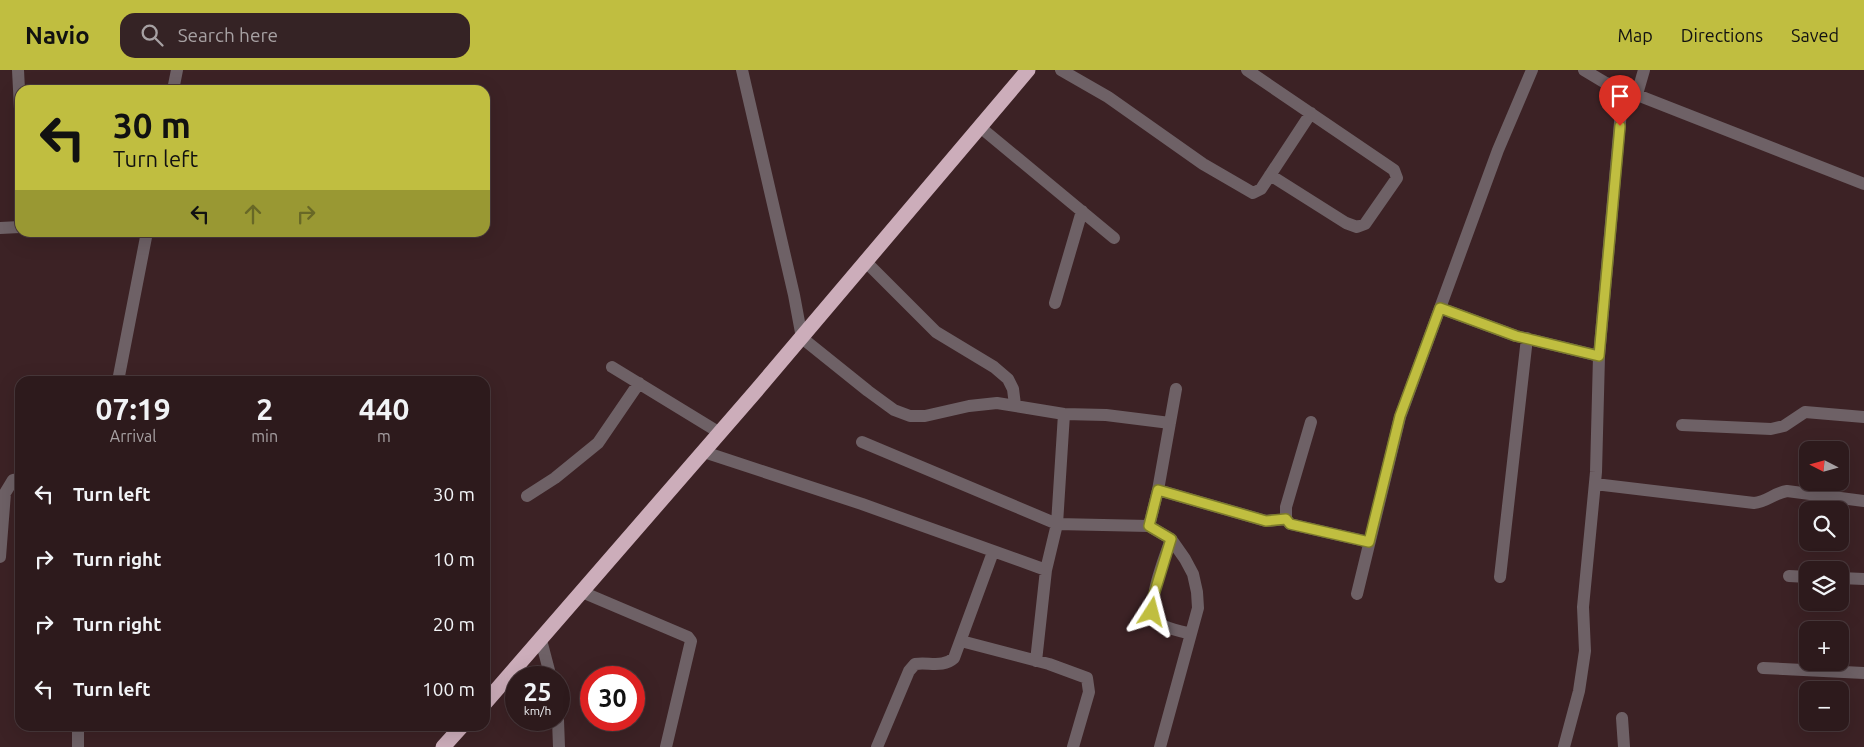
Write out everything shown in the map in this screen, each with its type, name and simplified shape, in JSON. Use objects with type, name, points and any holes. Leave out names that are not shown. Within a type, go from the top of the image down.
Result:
[{"type":"highway","points":[[490,697],[802,338],[1028,70]]},
{"type":"highway","points":[[442,747],[457,731]]},
{"type":"street","points":[[18,70],[19,85]]},
{"type":"street","points":[[174,85],[177,70]]},
{"type":"street","points":[[742,70],[794,295],[802,338],[868,392],[894,410],[910,416],[925,416],[969,406],[997,403],[1064,414],[1106,415],[1170,423]]},
{"type":"street","points":[[1061,70],[1108,97],[1203,164],[1244,190],[1257,192],[1270,176],[1311,113]]},
{"type":"street","points":[[1247,70],[1394,170],[1397,178],[1393,187],[1365,224],[1357,227],[1346,223],[1270,176]]},
{"type":"street","points":[[1356,594],[1400,416],[1498,150],[1532,70]]},
{"type":"street","points":[[1584,70],[1604,82],[1864,184]]},
{"type":"street","points":[[1637,94],[1644,70]]},
{"type":"street","points":[[1564,747],[1584,670],[1586,651],[1583,607],[1595,484],[1599,356],[1623,89]]},
{"type":"street","points":[[980,126],[1114,238]]},
{"type":"street","points":[[1055,303],[1082,211]]},
{"type":"street","points":[[0,228],[15,227]]},
{"type":"street","points":[[119,376],[146,237]]},
{"type":"street","points":[[866,262],[936,332],[994,367],[1008,379],[1013,389],[1015,405]]},
{"type":"street","points":[[1440,308],[1516,336],[1599,356]]},
{"type":"street","points":[[1500,577],[1527,338]]},
{"type":"street","points":[[612,367],[720,433]]},
{"type":"street","points":[[528,496],[555,478],[598,443],[638,383]]},
{"type":"street","points":[[1149,526],[1158,490],[1176,388]]},
{"type":"street","points":[[1682,425],[1772,429],[1784,426],[1805,412],[1864,417]]},
{"type":"street","points":[[1036,661],[1046,570],[1057,524],[1064,414]]},
{"type":"street","points":[[1311,422],[1286,507],[1286,519],[1290,524],[1369,542]]},
{"type":"street","points":[[862,442],[1057,524],[1149,526],[1171,539],[1192,574],[1197,592],[1196,616],[1160,747]]},
{"type":"street","points":[[704,452],[862,504],[1046,570]]},
{"type":"street","points":[[0,557],[5,493],[12,480],[15,480]]},
{"type":"street","points":[[1595,484],[1754,504],[1764,503],[1778,492],[1787,491],[1864,501]]},
{"type":"street","points":[[1158,490],[1266,521],[1286,519]]},
{"type":"street","points":[[1171,539],[1152,601],[1152,612],[1160,624],[1190,634]]},
{"type":"street","points":[[877,747],[909,671],[915,664],[949,662],[961,642],[993,552]]},
{"type":"street","points":[[1789,576],[1799,577]]},
{"type":"street","points":[[1849,578],[1864,579]]},
{"type":"street","points":[[582,592],[688,637],[691,641],[666,747]]},
{"type":"street","points":[[541,640],[548,666]]},
{"type":"street","points":[[961,642],[1036,661],[1087,678],[1089,692],[1073,747]]},
{"type":"street","points":[[1763,668],[1864,673]]},
{"type":"street","points":[[1622,718],[1624,747]]},
{"type":"street","points":[[78,731],[78,747]]},
{"type":"street","points":[[558,731],[559,747]]},
{"type":"route","points":[[1152,612],[1152,601],[1171,539],[1149,526],[1158,490],[1266,521],[1286,519],[1290,524],[1369,542],[1400,416],[1440,308],[1516,336],[1599,356],[1603,330],[1620,126]]}]
